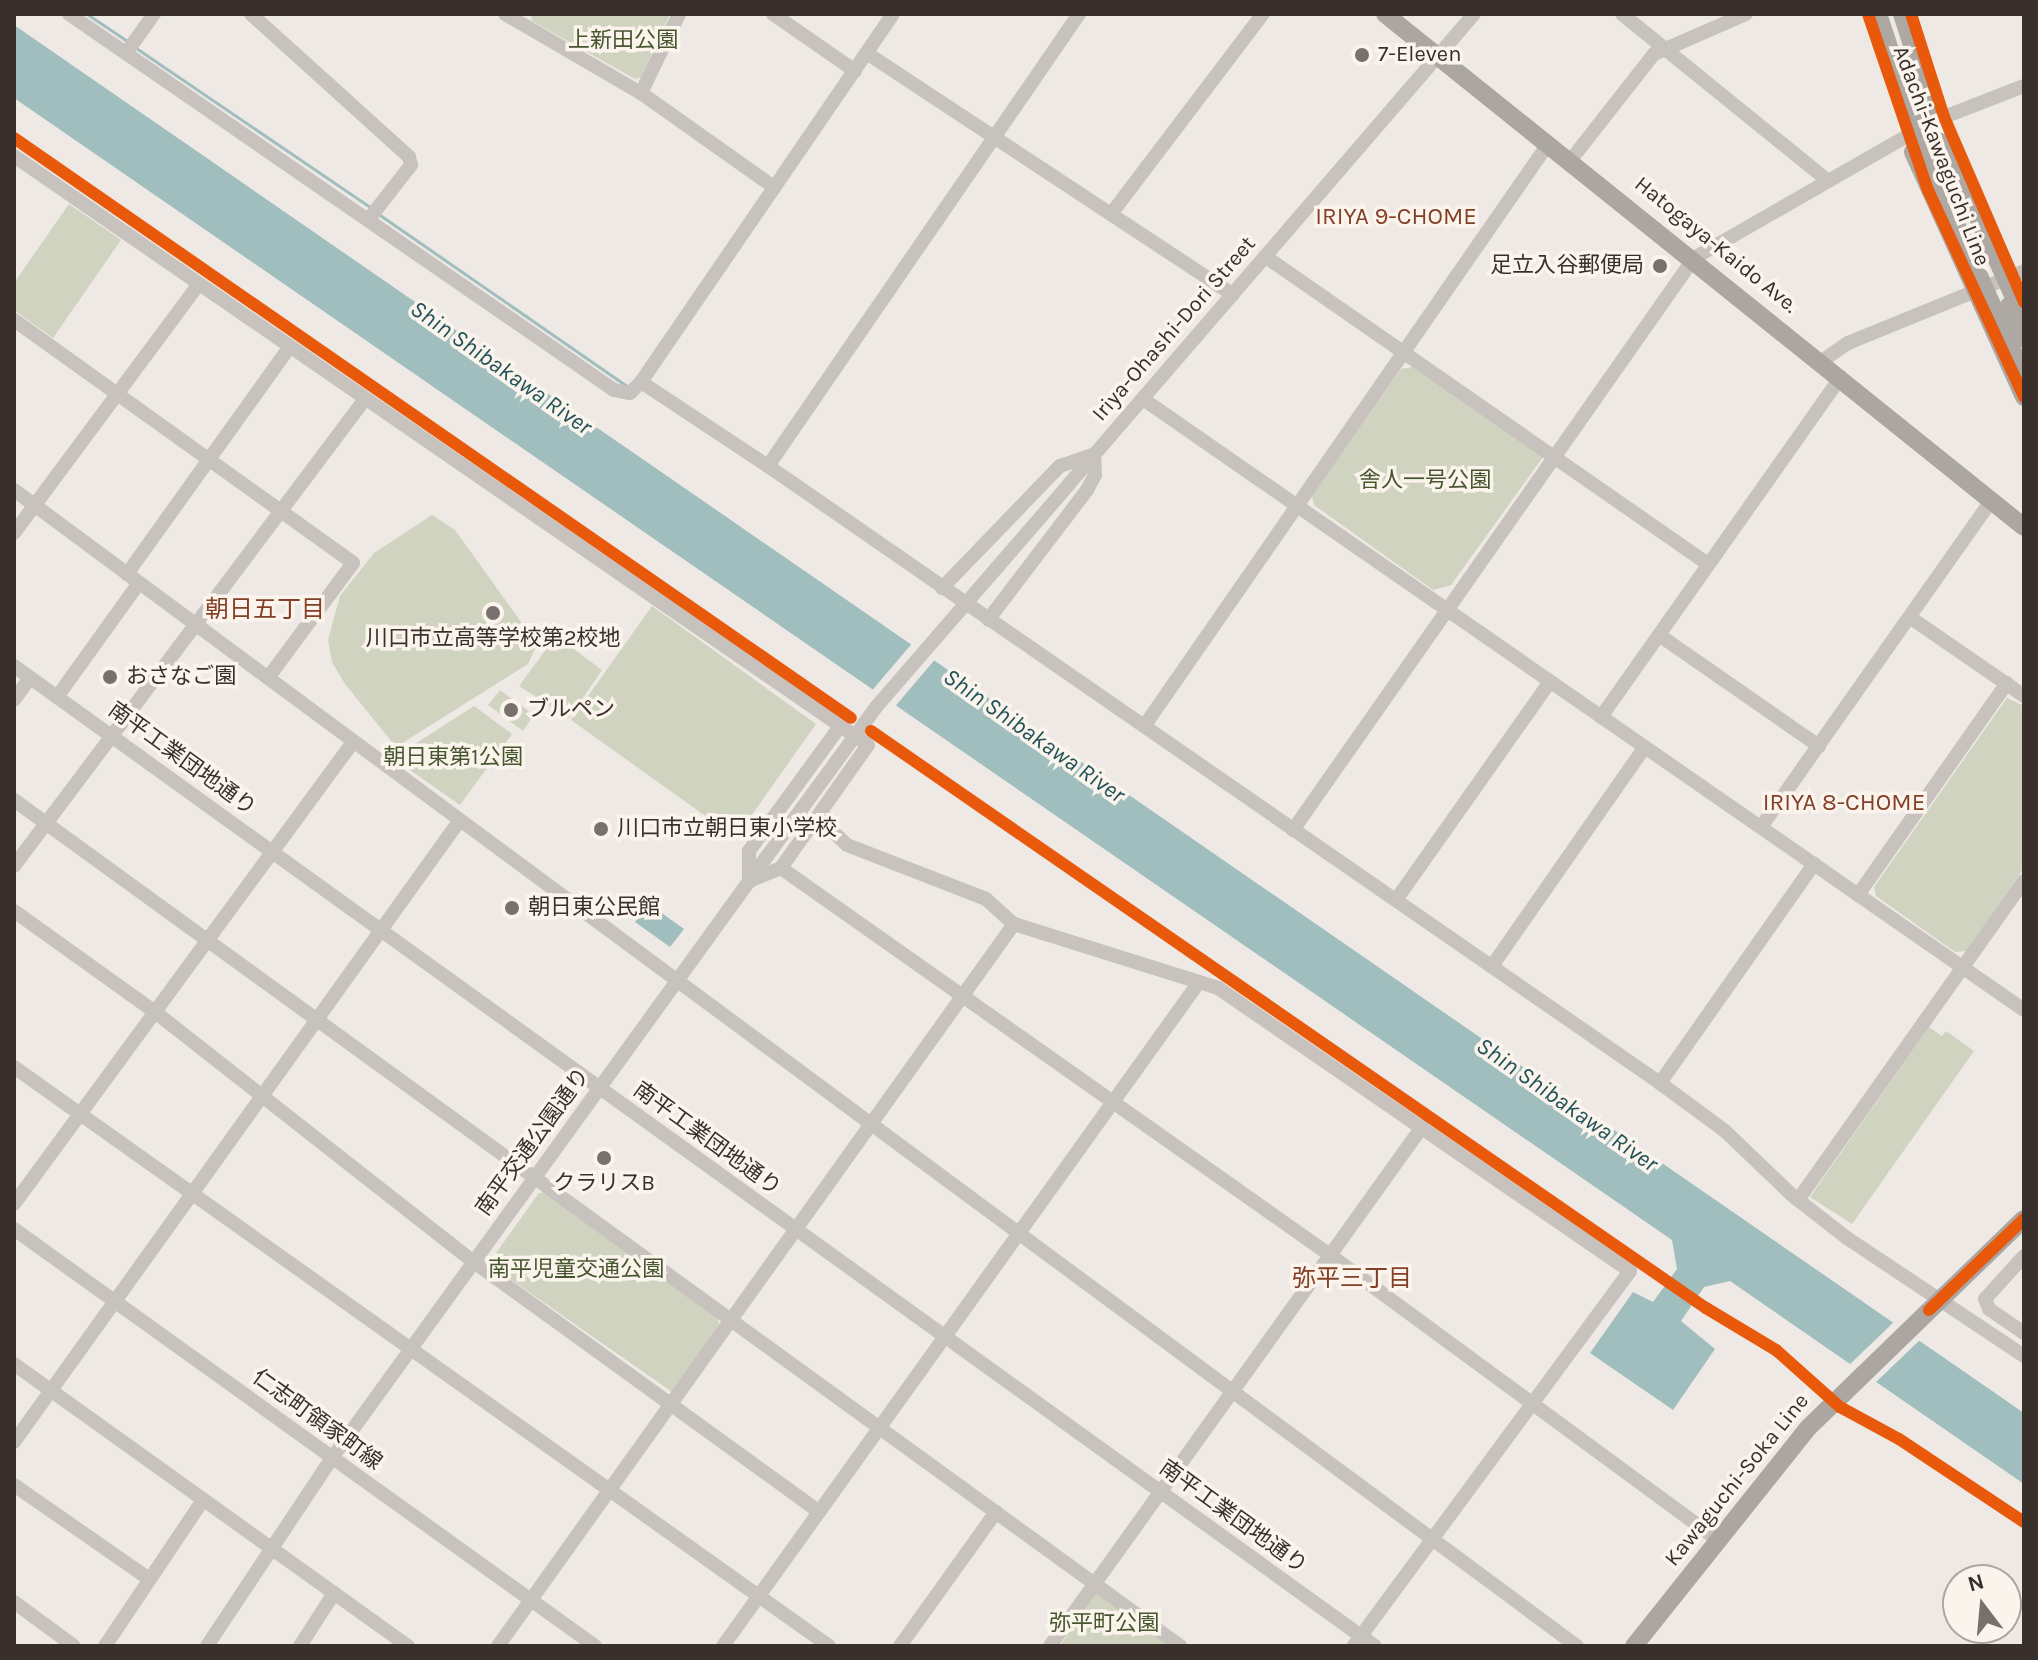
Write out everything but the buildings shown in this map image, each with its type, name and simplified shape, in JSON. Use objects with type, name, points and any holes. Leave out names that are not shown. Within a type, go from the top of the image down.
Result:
[{"type":"highway","points":[[1877,14],[1922,150],[2024,379]]},
{"type":"highway","points":[[1887,14],[1970,247],[2024,361]]},
{"type":"highway","points":[[1903,14],[1974,231],[2024,338]]},
{"type":"highway","points":[[1944,140],[2024,317]]},
{"type":"main road","name":"Hatogaya-Kaido Ave.","points":[[1385,14],[1439,54],[2021,522]]},
{"type":"main road","name":"Adachi-Kawaguchi Line","points":[[1868,14],[1907,136],[1972,291],[2024,397]]},
{"type":"main road","name":"Adachi-Kawaguchi Line","points":[[1911,14],[1944,117],[2018,274],[2024,302]]},
{"type":"main road","name":"Kawaguchi-Soka Line","points":[[1634,1646],[1841,1394],[2024,1219]]},
{"type":"street","points":[[69,14],[614,390],[630,393],[641,382],[893,14]]},
{"type":"street","points":[[126,53],[154,14]]},
{"type":"street","points":[[251,14],[409,157],[411,165],[369,219]]},
{"type":"street","points":[[505,14],[522,18],[641,93],[774,187]]},
{"type":"street","points":[[641,93],[679,14]]},
{"type":"street","points":[[773,14],[855,71]]},
{"type":"street","points":[[768,466],[1079,14]]},
{"type":"street","points":[[1111,214],[1263,14]]},
{"type":"street","name":"Iriya-Ohashi-Dori Street","points":[[905,671],[1474,14]]},
{"type":"street","points":[[1622,14],[1827,180]]},
{"type":"street","points":[[1570,161],[1664,47],[1742,15]]},
{"type":"street","points":[[868,54],[1233,295]]},
{"type":"street","points":[[1944,117],[2024,86]]},
{"type":"street","points":[[1293,830],[1694,258],[1907,136]]},
{"type":"street","points":[[1145,725],[1548,144]]},
{"type":"street","points":[[14,156],[288,349],[365,399],[840,726],[868,748],[781,868],[750,881],[749,851],[840,726]]},
{"type":"street","points":[[1266,257],[1708,564]]},
{"type":"street","points":[[1822,361],[1848,343],[2018,274]]},
{"type":"street","points":[[14,533],[198,285]]},
{"type":"street","points":[[14,320],[353,563],[268,678]]},
{"type":"street","points":[[57,697],[209,458],[288,349]]},
{"type":"street","points":[[1601,717],[1841,377]]},
{"type":"street","points":[[641,382],[1145,725],[1660,1083],[1725,1131],[1798,1200],[1934,1305],[2024,1356]]},
{"type":"street","points":[[14,866],[365,399]]},
{"type":"street","points":[[1143,399],[2024,1010]]},
{"type":"street","points":[[942,588],[1060,466],[1094,454],[1095,475],[1087,490],[988,620]]},
{"type":"street","points":[[14,490],[1577,1646]]},
{"type":"street","points":[[1761,827],[1992,500]]},
{"type":"street","points":[[1911,618],[2024,696]]},
{"type":"street","points":[[1659,635],[1819,746]]},
{"type":"street","name":"南平工業団地通り","points":[[14,666],[1160,1492],[1358,1641],[1375,1646]]},
{"type":"street","name":"南平交通公園通り","points":[[207,1646],[332,1458],[781,837],[905,671]]},
{"type":"street","points":[[14,700],[30,678]]},
{"type":"street","points":[[1396,900],[1550,682]]},
{"type":"street","points":[[1858,895],[2007,683]]},
{"type":"street","points":[[14,1204],[353,742]]},
{"type":"street","points":[[1492,966],[1645,747]]},
{"type":"street","points":[[14,800],[1180,1646]]},
{"type":"street","points":[[818,817],[847,845],[986,899],[1014,924],[1218,988],[1630,1271],[1358,1641]]},
{"type":"street","points":[[14,1442],[315,1018],[460,820]]},
{"type":"street","points":[[1660,1083],[1814,864]]},
{"type":"street","points":[[781,868],[1330,1255],[1718,1540]]},
{"type":"street","points":[[1798,1200],[2024,881]]},
{"type":"street","points":[[14,911],[155,1012],[474,1262],[819,1512]]},
{"type":"street","points":[[498,1646],[1014,924]]},
{"type":"street","points":[[723,1646],[1199,982]]},
{"type":"street","points":[[14,1067],[829,1646]]},
{"type":"street","points":[[1050,1646],[1422,1127]]},
{"type":"street","name":"仁志町領家町線","points":[[14,1229],[595,1646]]},
{"type":"street","points":[[2024,1256],[1985,1299],[1989,1309],[2024,1333]]},
{"type":"street","points":[[14,1364],[408,1646]]},
{"type":"street","points":[[14,1485],[149,1579]]},
{"type":"street","points":[[105,1646],[203,1500]]},
{"type":"street","points":[[900,1646],[996,1512]]},
{"type":"street","points":[[300,1646],[334,1593]]},
{"type":"street","points":[[14,1602],[74,1646]]},
{"type":"green space","name":"上新田公園","points":[[670,14],[641,77],[635,79],[532,21],[531,15]]},
{"type":"green space","points":[[69,204],[121,240],[53,338],[14,310],[14,283]]},
{"type":"green space","name":"舎人一号公園","points":[[1413,367],[1543,457],[1451,585],[1433,590],[1314,505],[1312,496],[1401,369]]},
{"type":"green space","points":[[432,515],[455,530],[537,644],[528,664],[396,747],[345,684],[332,662],[328,640],[340,596],[374,553]]},
{"type":"green space","points":[[652,606],[816,724],[744,826],[725,830],[571,720]]},
{"type":"green space","points":[[556,636],[602,670],[569,718],[519,686]]},
{"type":"green space","name":"ブルペン","points":[[500,690],[534,715],[523,731],[488,705]]},
{"type":"green space","points":[[2007,698],[2024,706],[2024,868],[1966,951],[1955,952],[1876,896],[1874,887]]},
{"type":"green space","name":"朝日東第1公園","points":[[474,706],[512,734],[460,805],[393,758]]},
{"type":"green space","points":[[1929,1027],[1942,1036],[1946,1031],[1974,1051],[1852,1224],[1810,1197]]},
{"type":"green space","name":"南平児童交通公園","points":[[548,1192],[717,1317],[720,1327],[672,1392],[493,1267],[491,1260],[539,1193]]},
{"type":"green space","name":"弥平町公園","points":[[1097,1591],[1172,1646],[1060,1646]]},
{"type":"water","name":"Shin Shibakawa River","points":[[14,25],[2024,1413],[2024,1484],[1730,1281],[1704,1287],[1681,1321],[1715,1349],[1673,1410],[1590,1353],[1633,1292],[1653,1302],[1677,1269],[1672,1240],[14,98]]},
{"type":"water","points":[[649,904],[684,929],[670,947],[635,922]]},
{"type":"pier","points":[[915,640],[938,656],[892,710],[869,694]]},
{"type":"pier","points":[[1896,1320],[1922,1338],[1873,1385],[1847,1367]]},
{"type":"waterway","points":[[87,14],[127,41]]},
{"type":"waterway","points":[[136,48],[371,208]]},
{"type":"waterway","points":[[377,213],[625,385]]},
{"type":"cycle path","points":[[1868,14],[1928,190],[2024,397]]},
{"type":"cycle path","points":[[1911,14],[1944,117],[2024,302]]},
{"type":"cycle path","points":[[14,138],[851,718]]},
{"type":"cycle path","points":[[871,731],[1706,1308],[1776,1350],[1840,1407],[1899,1439],[2024,1522]]},
{"type":"cycle path","points":[[1929,1310],[2024,1219]]},
{"type":"place","name":"7-Eleven","points":[[1362,55]]},
{"type":"place","name":"足立入谷郵便局","points":[[1660,266]]},
{"type":"place","name":"川口市立高等学校第2校地","points":[[493,613]]},
{"type":"place","name":"おさなご園","points":[[110,677]]},
{"type":"place","name":"ブルペン","points":[[511,710]]},
{"type":"place","name":"川口市立朝日東小学校","points":[[601,829]]},
{"type":"place","name":"朝日東公民館","points":[[512,908]]},
{"type":"place","name":"クラリスB","points":[[604,1158]]},
{"type":"district","name":"IRIYA 9-CHOME","points":[[1396,217]]},
{"type":"district","name":"朝日五丁目","points":[[265,610]]},
{"type":"district","name":"IRIYA 8-CHOME","points":[[1844,803]]},
{"type":"district","name":"弥平三丁目","points":[[1352,1279]]}]
